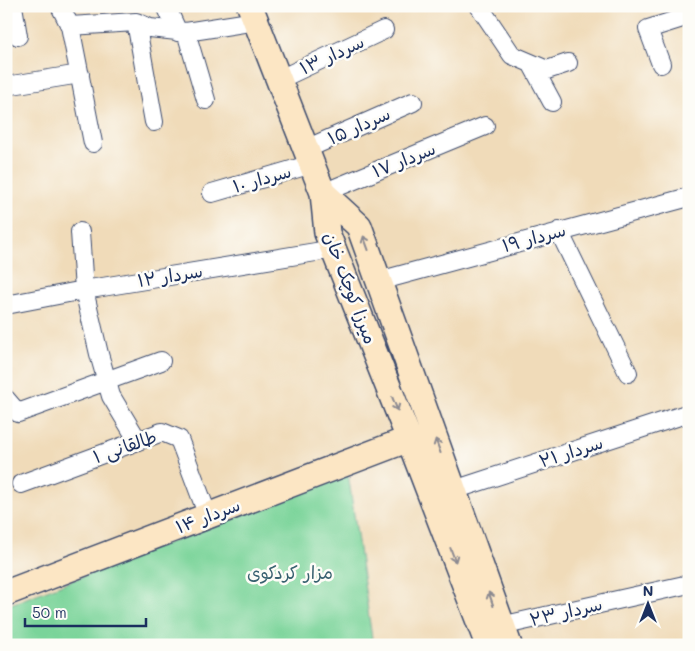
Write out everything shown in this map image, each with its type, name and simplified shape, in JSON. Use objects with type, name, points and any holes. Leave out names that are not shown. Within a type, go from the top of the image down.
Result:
[{"type":"main road","points":[[253,14],[323,193]]},
{"type":"main road","name":"میرزا کوچک خان","points":[[323,193],[327,233],[409,439],[499,639]]},
{"type":"main road","name":"میرزا کوچک خان","points":[[323,193],[360,226],[454,490],[499,639]]},
{"type":"main road","points":[[381,367],[405,354]]},
{"type":"main road","name":"سردار ۱۴","points":[[6,593],[409,439]]},
{"type":"street","points":[[6,7],[13,6],[18,36]]},
{"type":"street","points":[[60,6],[70,26],[93,144]]},
{"type":"street","points":[[166,6],[182,32],[206,100]]},
{"type":"street","points":[[479,6],[512,55],[547,70],[568,62]]},
{"type":"street","points":[[70,26],[136,22],[150,28],[182,32],[253,14]]},
{"type":"street","points":[[661,64],[648,29],[689,16]]},
{"type":"street","points":[[136,22],[154,122]]},
{"type":"street","name":"سردار ۱۳","points":[[280,79],[384,30]]},
{"type":"street","points":[[531,63],[552,102]]},
{"type":"street","points":[[6,86],[80,74]]},
{"type":"street","name":"سردار ۱۵","points":[[309,157],[413,102]]},
{"type":"street","name":"سردار ۱۷","points":[[323,193],[485,126]]},
{"type":"street","name":"سردار ۱۰","points":[[212,193],[309,157]]},
{"type":"street","name":"سردار ۱۹","points":[[379,281],[689,197]]},
{"type":"street","points":[[559,231],[628,373]]},
{"type":"street","points":[[80,232],[84,290],[106,380],[111,396],[138,441]]},
{"type":"street","name":"سردار ۱۲","points":[[6,305],[84,290],[334,250]]},
{"type":"street","points":[[6,399],[18,413],[160,361]]},
{"type":"street","name":"سردار ۲۱","points":[[454,490],[689,413]]},
{"type":"street","name":"طالقانی ۱","points":[[21,484],[162,432],[179,439],[208,516]]},
{"type":"street","name":"سردار ۲۳","points":[[499,639],[689,584]]},
{"type":"green space","name":"مزار کردکوی","points":[[348,473],[373,645],[6,645],[6,606]]}]
